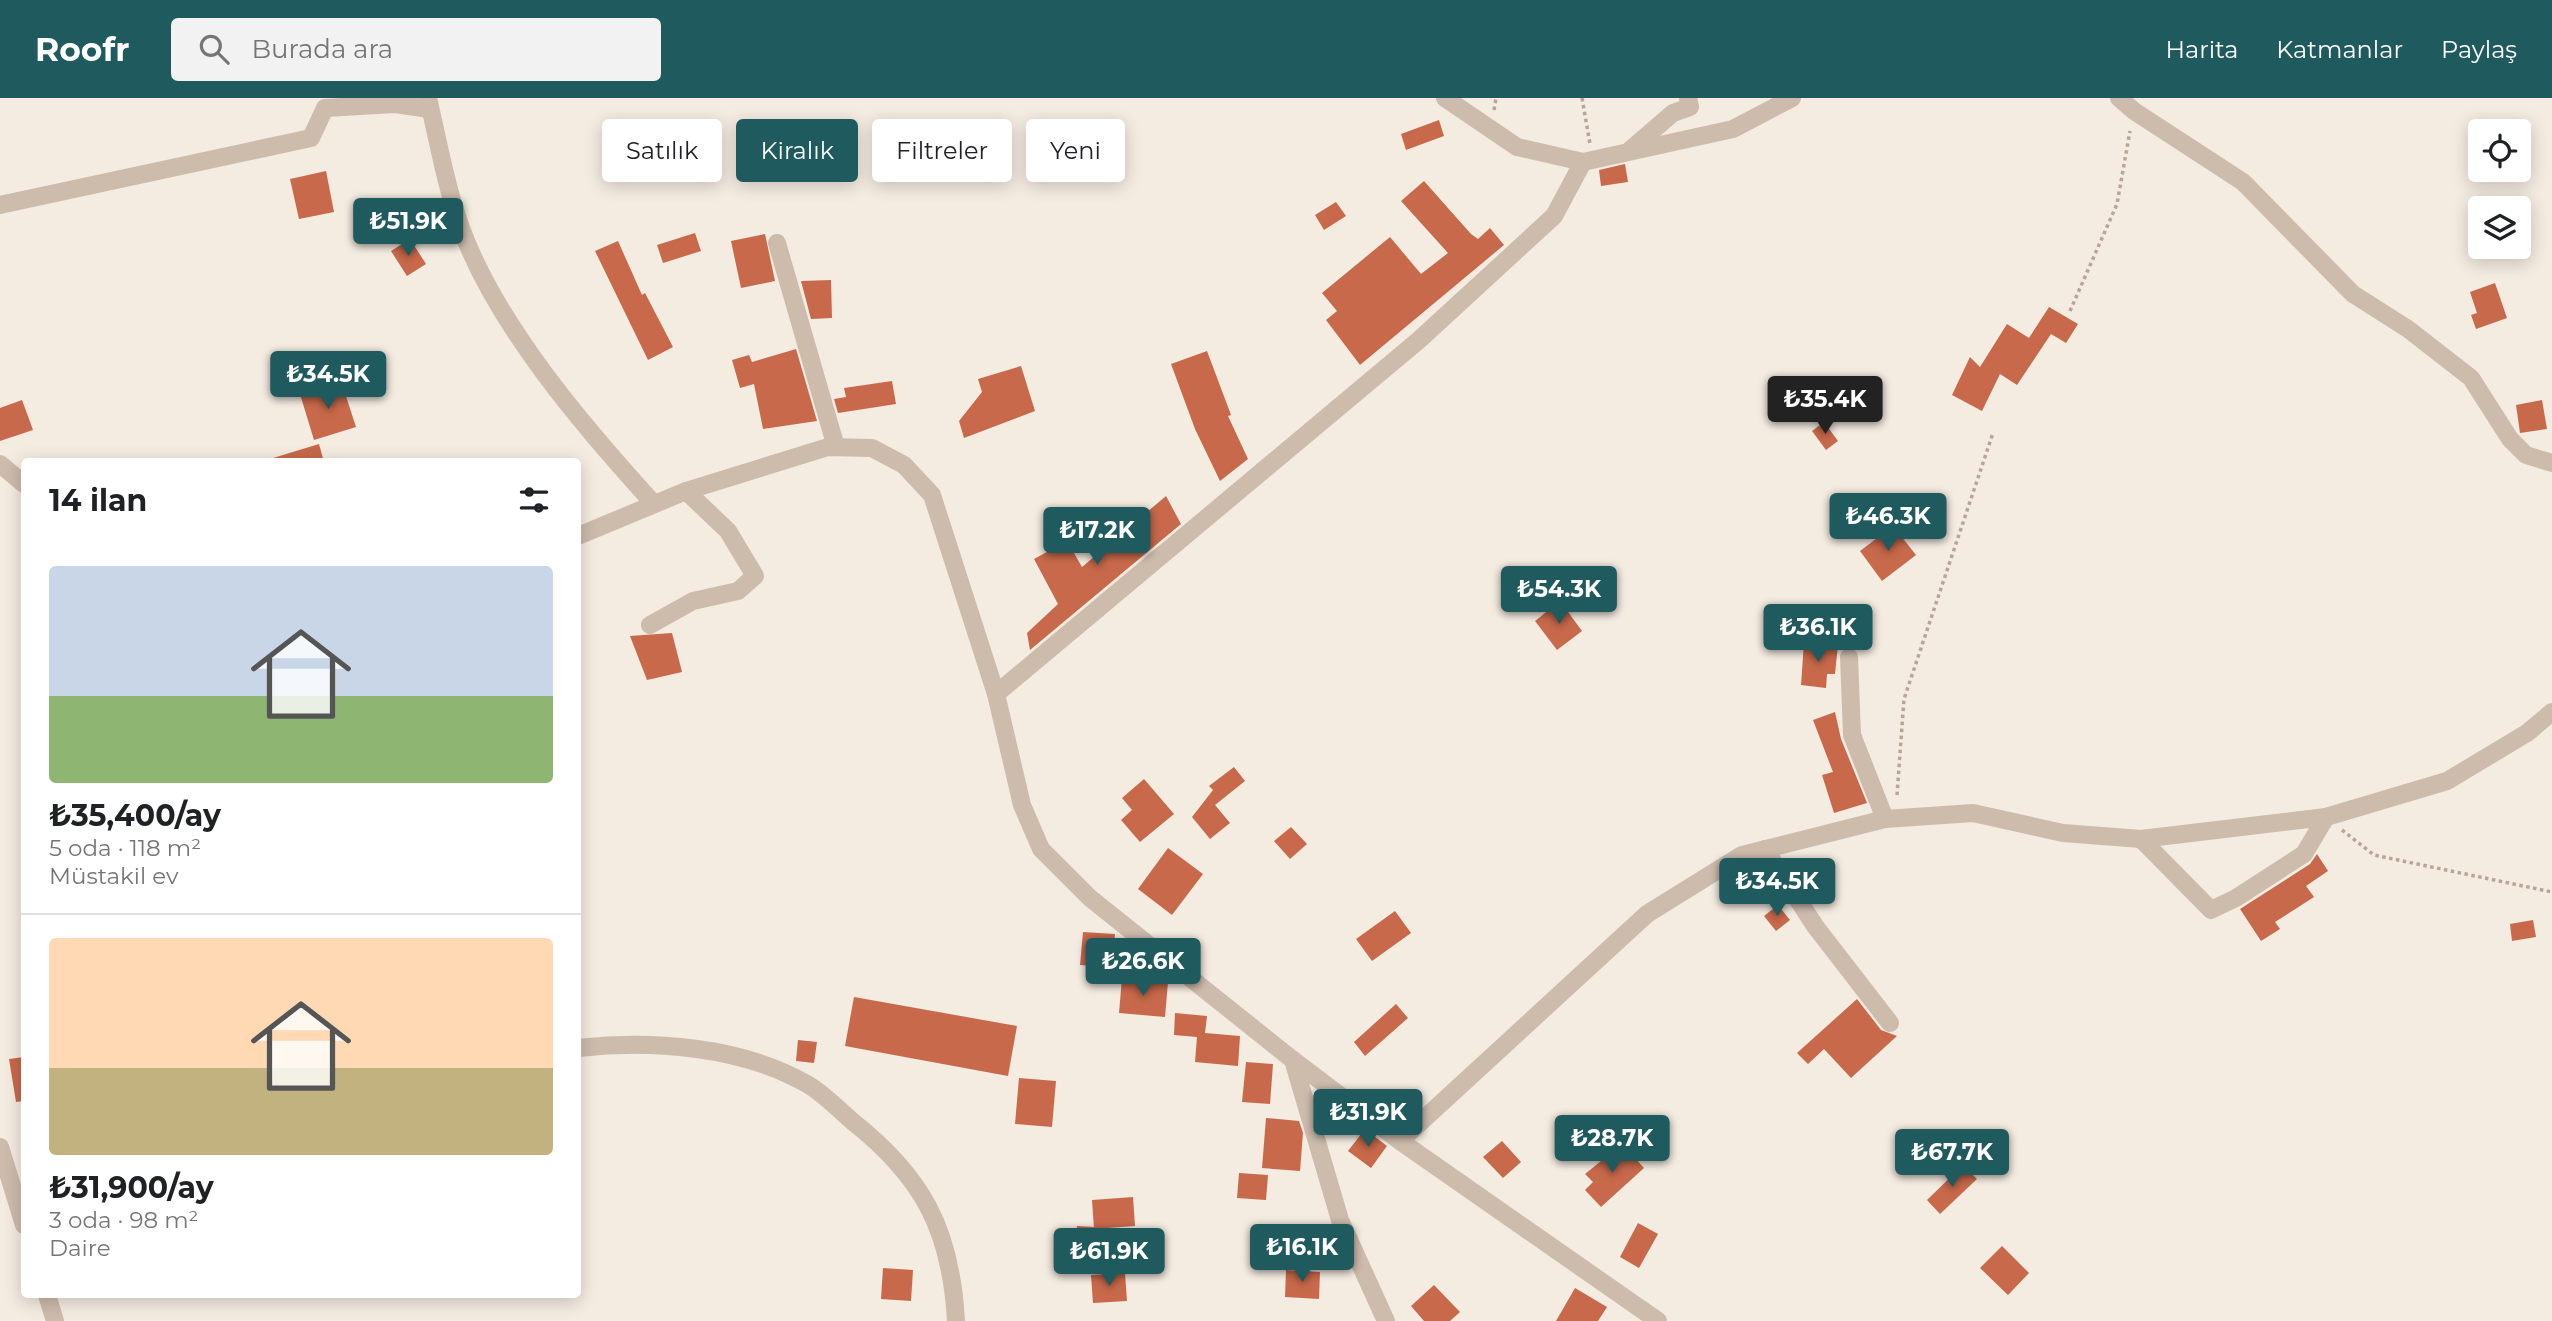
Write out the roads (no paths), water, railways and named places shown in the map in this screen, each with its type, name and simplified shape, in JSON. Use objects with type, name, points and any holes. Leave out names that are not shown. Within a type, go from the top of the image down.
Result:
[{"type":"street","points":[[1445,98],[1517,147],[1588,161],[1733,129],[1792,98]]},
{"type":"street","points":[[1627,152],[1673,113],[1690,107],[1688,98]]},
{"type":"street","points":[[2119,98],[2134,111],[2243,182],[2353,294],[2407,329],[2471,377],[2510,439],[2526,455],[2552,463]]},
{"type":"street","points":[[0,205],[311,138],[325,108],[429,103],[461,228],[480,268],[521,340],[616,463],[654,504]]},
{"type":"street","points":[[996,694],[1419,340],[1554,216],[1588,161]]},
{"type":"street","points":[[777,243],[836,447]]},
{"type":"street","points":[[581,536],[686,491],[836,447],[872,448],[904,465],[932,495],[996,694],[1021,805],[1041,849],[1090,898],[1293,1060],[1400,1141],[1658,1321]]},
{"type":"street","points":[[0,464],[21,482]]},
{"type":"street","points":[[650,625],[693,601],[738,591],[755,576],[728,531],[686,491]]},
{"type":"street","points":[[1849,657],[1852,735],[1891,818]]},
{"type":"street","points":[[1400,1141],[1647,914],[1742,855],[1891,818],[1973,813],[2063,833],[2141,839],[2326,817],[2447,781],[2527,733],[2552,712]]},
{"type":"street","points":[[2141,839],[2211,910],[2236,898],[2304,854],[2326,817]]},
{"type":"street","points":[[1765,849],[1815,926],[1890,1023]]},
{"type":"street","points":[[581,1048],[677,1047],[750,1061],[807,1084],[880,1143],[921,1189],[941,1234],[954,1285],[956,1321]]},
{"type":"street","points":[[1293,1060],[1340,1220],[1386,1321]]},
{"type":"street","points":[[0,1147],[21,1215]]},
{"type":"street","points":[[48,1298],[55,1321]]}]
